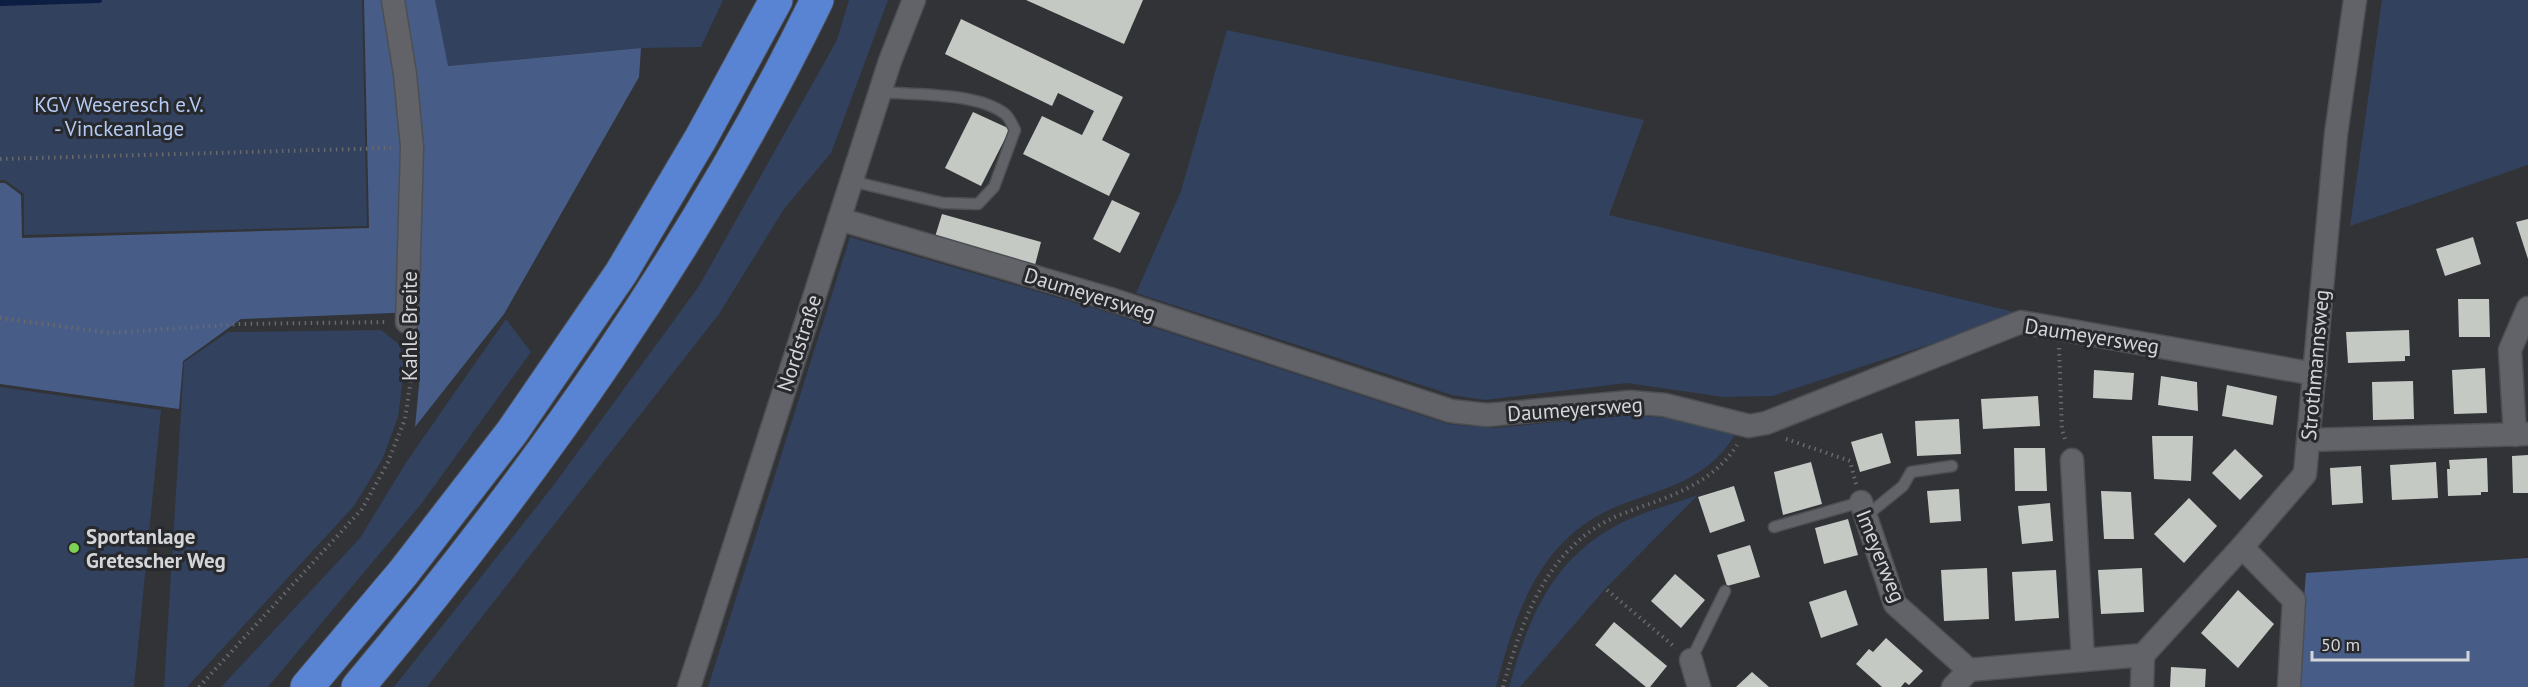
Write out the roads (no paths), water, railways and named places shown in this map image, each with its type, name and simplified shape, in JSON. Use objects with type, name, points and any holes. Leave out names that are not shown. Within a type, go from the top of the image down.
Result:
[{"type":"highway","points":[[307,687],[403,573],[512,432],[615,282],[701,138],[776,0]]},
{"type":"highway","points":[[358,687],[434,596],[544,452],[654,291],[736,153],[817,0]]},
{"type":"street","name":"Kahle Breite","points":[[393,0],[405,74],[412,147],[407,322]]},
{"type":"street","name":"Nordstraße","points":[[689,687],[879,92],[914,0]]},
{"type":"street","name":"Strothmannsweg","points":[[2242,547],[2306,474],[2336,134],[2355,0]]},
{"type":"street","name":"Daumeyersweg","points":[[839,219],[1110,299],[1451,411],[1487,415],[1630,402],[1665,405],[1749,426],[1766,423],[2021,322],[2314,374]]},
{"type":"street","points":[[2308,440],[2521,434],[2510,350],[2528,308]]},
{"type":"street","points":[[2072,460],[2083,660]]},
{"type":"street","name":"Imeyerweg","points":[[1863,509],[1895,604],[1969,670]]},
{"type":"street","points":[[2142,687],[2143,655],[2242,547],[2294,600],[2289,687]]},
{"type":"street","points":[[1953,687],[1969,670],[2143,655]]},
{"type":"street","points":[[1691,660],[1699,687]]},
{"type":"lane","points":[[851,182],[943,203],[978,204],[994,187],[1015,130],[1007,115],[990,106],[967,100],[879,92]]},
{"type":"lane","points":[[1863,509],[1903,486],[1911,472],[1952,466]]},
{"type":"lane","name":"Imeyerweg","points":[[1774,527],[1863,509]]},
{"type":"lane","points":[[1691,660],[1725,591]]},
{"type":"waterway","points":[[0,3],[99,0]]},
{"type":"place","name":"Sportanlage Gretescher Weg","points":[[74,548]]},
{"type":"park label","name":"KGV Weseresch e.V. - Vinckeanlage","points":[[119,116]]}]
